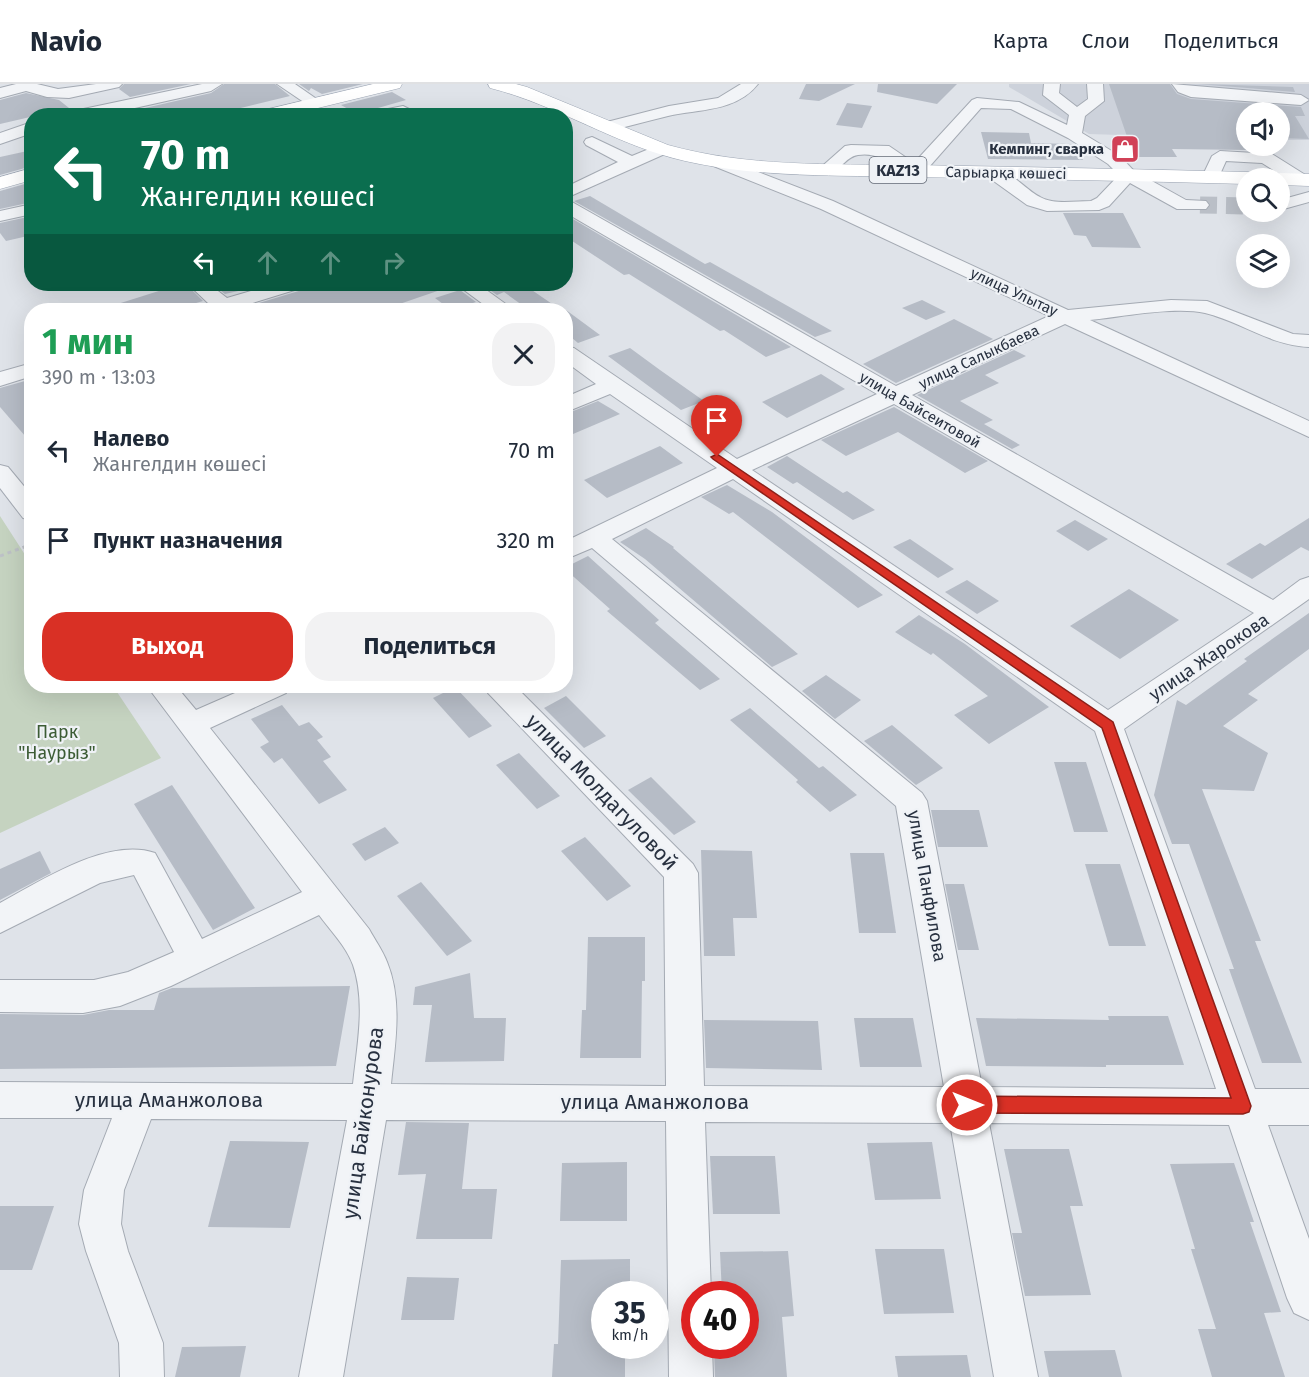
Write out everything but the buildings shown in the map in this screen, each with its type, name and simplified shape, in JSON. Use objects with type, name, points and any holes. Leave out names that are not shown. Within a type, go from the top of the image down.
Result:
[{"type":"main road","points":[[291,108],[378,84]]},
{"type":"main road","points":[[360,90],[394,84]]},
{"type":"main road","name":"KAZ13","points":[[496,84],[518,88],[563,108]]},
{"type":"main road","name":"KAZ13","points":[[542,84],[571,108]]},
{"type":"main road","name":"Сарыарқа көшесі","points":[[579,115],[662,149],[717,161],[828,169],[1236,178]]},
{"type":"main road","points":[[0,183],[24,176]]},
{"type":"main road","points":[[1290,182],[1306,186]]},
{"type":"street","points":[[0,93],[26,85],[48,94],[63,94],[114,84]]},
{"type":"street","points":[[132,108],[214,84]]},
{"type":"street","points":[[285,84],[313,102]]},
{"type":"street","points":[[632,163],[578,136],[579,115],[669,111],[722,102],[732,98],[750,84]]},
{"type":"street","points":[[1052,84],[1051,95],[1077,114]]},
{"type":"street","points":[[1074,135],[1077,114],[1096,101],[1095,84]]},
{"type":"street","points":[[1180,84],[1183,89],[1191,92],[1301,100]]},
{"type":"street","points":[[1256,84],[1293,87],[1309,114]]},
{"type":"street","points":[[916,171],[990,90]]},
{"type":"street","points":[[977,103],[1014,105],[1074,135],[1114,160],[1128,176],[1183,205],[1200,205]]},
{"type":"street","points":[[0,139],[24,129]]},
{"type":"street","points":[[573,190],[662,149]]},
{"type":"street","points":[[1210,177],[1220,156],[1266,158],[1306,186],[1290,198]]},
{"type":"street","name":"улица Улытау","points":[[717,161],[827,205],[1309,430]]},
{"type":"street","points":[[994,172],[1033,201],[1047,206],[1093,206],[1103,202],[1128,176]]},
{"type":"street","points":[[573,179],[600,178]]},
{"type":"street","name":"улица Байсеитовой","points":[[573,210],[1274,613]]},
{"type":"street","points":[[0,216],[24,211]]},
{"type":"street","points":[[204,291],[213,303]]},
{"type":"street","points":[[233,303],[272,291]]},
{"type":"street","points":[[476,291],[494,303]]},
{"type":"street","points":[[1066,316],[1171,306],[1207,307],[1290,340],[1309,341]]},
{"type":"street","name":"улица Салыкбаева","points":[[580,545],[734,469],[1066,316]]},
{"type":"street","points":[[573,358],[1108,725],[1309,1298]]},
{"type":"street","points":[[0,379],[24,372]]},
{"type":"street","points":[[573,402],[611,385]]},
{"type":"street","points":[[0,472],[24,503]]},
{"type":"street","name":"улица Панфилова","points":[[580,545],[911,801],[1017,1377]]},
{"type":"street","name":"улица Жарокова","points":[[1108,725],[1274,613],[1309,586]]},
{"type":"street","name":"улица Байконурова","points":[[166,693],[357,939],[370,963],[376,988],[379,1016],[370,1101],[321,1377]]},
{"type":"street","points":[[191,725],[261,693]]},
{"type":"street","name":"улица Молдагуловой","points":[[505,693],[681,873],[691,1377]]},
{"type":"street","points":[[0,919],[112,864],[143,862],[195,959]]},
{"type":"street","points":[[0,996],[91,996],[109,993],[140,983],[195,959],[324,897]]},
{"type":"street","points":[[139,1099],[104,1190],[100,1224],[107,1251],[141,1343],[142,1377]]},
{"type":"street","name":"улица Аманжолова","points":[[0,1100],[1309,1107]]},
{"type":"path","points":[[0,556],[24,546]]},
{"type":"shaded area","points":[[1009,84],[1309,84],[1309,140],[1290,140],[1290,102],[1236,102],[1236,139],[1089,134],[1009,87]]},
{"type":"green space","name":"Парк \"Наурыз\"","points":[[0,516],[24,553],[24,693],[118,693],[161,758],[0,833]]},
{"type":"tunnel","points":[[1200,205],[1236,206]]},
{"type":"place","name":"Кемпинг, сварка","points":[[1125,149]]},
{"type":"route","points":[[717,457],[1108,725],[1243,1106],[967,1105]]}]
